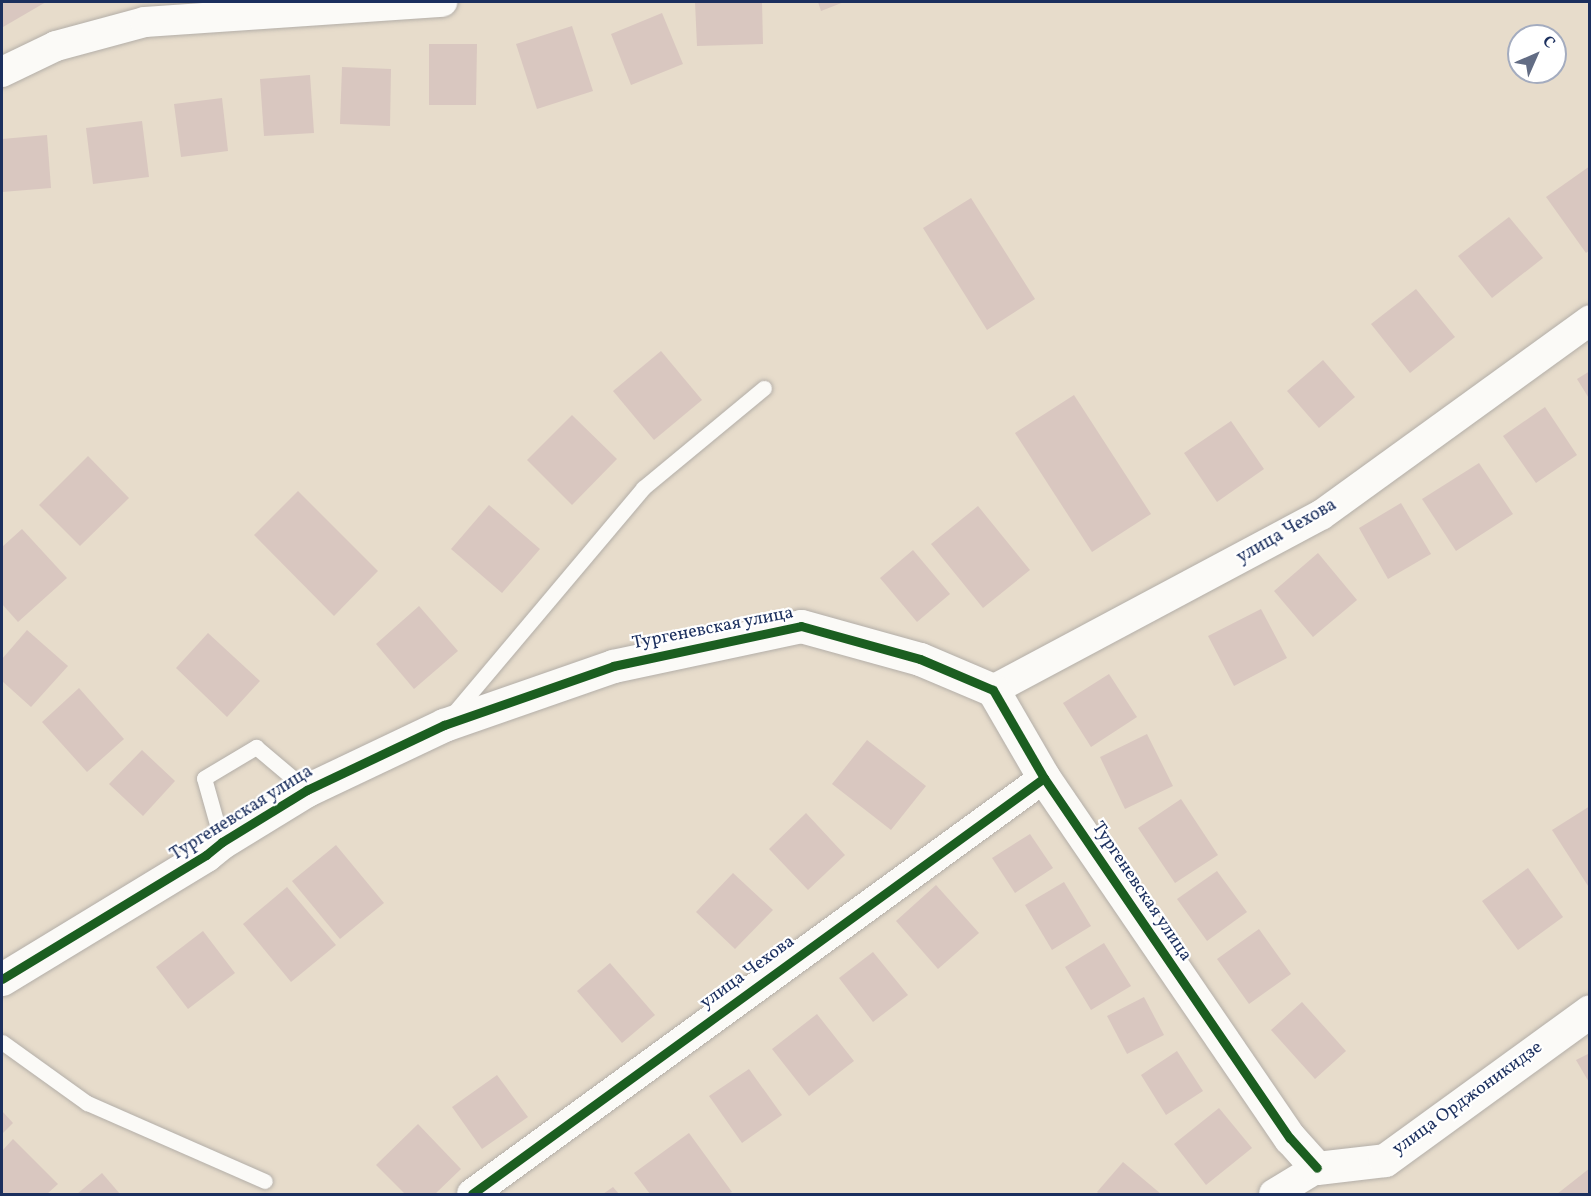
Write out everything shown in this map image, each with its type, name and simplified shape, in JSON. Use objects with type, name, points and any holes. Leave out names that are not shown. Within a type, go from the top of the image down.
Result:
[{"type":"street","points":[[2,72],[56,46],[145,22],[442,2]]},
{"type":"street","name":"улица Чехова","points":[[993,690],[1321,515],[1590,320]]},
{"type":"street","name":"Тургеневская улица","points":[[2,979],[206,855],[222,842],[307,790],[444,725],[613,666],[801,626],[920,659],[993,690],[1044,778],[1290,1138],[1317,1168]]},
{"type":"street","name":"улица Чехова","points":[[472,1194],[1044,778]]},
{"type":"street","name":"улица Орджоникидзе","points":[[1274,1194],[1317,1168],[1385,1160],[1590,1011]]},
{"type":"lane","points":[[444,725],[643,488],[764,388]]},
{"type":"lane","points":[[222,842],[204,778],[256,747],[307,790]]},
{"type":"lane","points":[[2,1042],[87,1103],[265,1180]]},
{"type":"building","points":[[2,2],[46,2],[3,27]]},
{"type":"building","points":[[695,2],[762,2],[763,44],[697,46]]},
{"type":"building","points":[[818,2],[844,2],[821,11]]},
{"type":"building","points":[[662,13],[683,64],[631,85],[611,34]]},
{"type":"building","points":[[572,26],[593,91],[537,109],[516,44]]},
{"type":"building","points":[[429,44],[477,44],[476,105],[429,105]]},
{"type":"building","points":[[342,67],[391,69],[390,126],[340,124]]},
{"type":"building","points":[[310,75],[314,133],[264,136],[260,79]]},
{"type":"building","points":[[222,98],[228,151],[181,157],[174,104]]},
{"type":"building","points":[[142,121],[149,177],[93,184],[86,128]]},
{"type":"building","points":[[47,135],[51,188],[2,192],[2,139]]},
{"type":"building","points":[[1590,166],[1590,250],[1586,253],[1546,197]]},
{"type":"building","points":[[971,198],[1035,299],[987,330],[923,228]]},
{"type":"building","points":[[1509,217],[1543,258],[1492,298],[1458,256]]},
{"type":"building","points":[[1416,289],[1455,337],[1410,373],[1371,324]]},
{"type":"building","points":[[661,351],[702,400],[654,440],[613,391]]},
{"type":"building","points":[[1323,360],[1355,397],[1319,428],[1287,391]]},
{"type":"building","points":[[1590,371],[1590,400],[1577,379]]},
{"type":"building","points":[[1074,395],[1151,514],[1092,552],[1015,433]]},
{"type":"building","points":[[1545,407],[1577,455],[1536,483],[1503,436]]},
{"type":"building","points":[[572,415],[617,459],[572,505],[527,460]]},
{"type":"building","points":[[1231,421],[1264,469],[1217,502],[1184,453]]},
{"type":"building","points":[[88,456],[129,498],[80,546],[39,505]]},
{"type":"building","points":[[1479,463],[1513,514],[1456,551],[1422,499]]},
{"type":"building","points":[[298,491],[378,571],[334,616],[254,535]]},
{"type":"building","points":[[1401,503],[1431,554],[1388,579],[1359,528]]},
{"type":"building","points":[[489,505],[540,549],[502,593],[451,549]]},
{"type":"building","points":[[978,506],[1030,570],[983,608],[931,544]]},
{"type":"building","points":[[22,529],[67,578],[18,622],[2,604],[2,547]]},
{"type":"building","points":[[913,550],[950,594],[917,622],[880,578]]},
{"type":"building","points":[[1318,553],[1357,600],[1313,637],[1274,591]]},
{"type":"building","points":[[419,606],[458,651],[414,689],[376,644]]},
{"type":"building","points":[[1261,609],[1287,658],[1234,686],[1208,636]]},
{"type":"building","points":[[27,630],[68,666],[31,707],[2,681],[2,659]]},
{"type":"building","points":[[208,633],[260,681],[227,717],[176,668]]},
{"type":"building","points":[[1109,674],[1137,717],[1091,747],[1063,703]]},
{"type":"building","points":[[79,688],[124,739],[87,772],[42,722]]},
{"type":"building","points":[[1147,734],[1173,786],[1125,809],[1100,757]]},
{"type":"building","points":[[867,740],[926,786],[891,830],[832,784]]},
{"type":"building","points":[[142,750],[175,781],[143,816],[109,784]]},
{"type":"building","points":[[1181,799],[1218,855],[1175,883],[1138,828]]},
{"type":"building","points":[[1590,806],[1590,889],[1552,830]]},
{"type":"building","points":[[806,813],[845,855],[808,890],[769,849]]},
{"type":"building","points":[[1030,834],[1053,868],[1015,893],[992,858]]},
{"type":"building","points":[[336,845],[384,903],[340,939],[292,881]]},
{"type":"building","points":[[1528,868],[1563,917],[1518,950],[1482,901]]},
{"type":"building","points":[[1217,871],[1247,912],[1207,941],[1177,899]]},
{"type":"building","points":[[733,873],[773,910],[735,949],[696,912]]},
{"type":"building","points":[[1064,882],[1091,926],[1052,950],[1025,905]]},
{"type":"building","points":[[936,885],[979,933],[938,969],[896,921]]},
{"type":"building","points":[[287,887],[336,945],[291,982],[243,924]]},
{"type":"building","points":[[1259,929],[1291,974],[1249,1004],[1217,959]]},
{"type":"building","points":[[203,931],[235,973],[188,1009],[156,967]]},
{"type":"building","points":[[1104,943],[1131,986],[1091,1010],[1065,967]]},
{"type":"building","points":[[873,952],[908,995],[873,1022],[839,978]]},
{"type":"building","points":[[610,963],[655,1015],[622,1043],[577,991]]},
{"type":"building","points":[[1144,997],[1164,1035],[1127,1054],[1107,1016]]},
{"type":"building","points":[[1302,1002],[1346,1051],[1315,1079],[1271,1030]]},
{"type":"building","points":[[817,1014],[854,1061],[809,1096],[772,1049]]},
{"type":"building","points":[[1177,1051],[1203,1091],[1166,1115],[1141,1075]]},
{"type":"building","points":[[1590,1053],[1590,1084],[1576,1060]]},
{"type":"building","points":[[749,1069],[782,1115],[742,1143],[709,1096]]},
{"type":"building","points":[[497,1075],[528,1117],[482,1149],[452,1107]]},
{"type":"building","points":[[1219,1108],[1252,1148],[1206,1185],[1174,1144]]},
{"type":"building","points":[[2,1111],[13,1123],[2,1134]]},
{"type":"building","points":[[418,1124],[461,1169],[435,1194],[405,1194],[376,1165]]},
{"type":"building","points":[[689,1133],[732,1192],[727,1194],[650,1194],[634,1173]]},
{"type":"building","points":[[13,1139],[58,1184],[47,1194],[2,1194],[2,1151]]},
{"type":"building","points":[[1123,1162],[1161,1194],[1099,1194],[1097,1192]]},
{"type":"building","points":[[1590,1168],[1590,1194],[1557,1194]]},
{"type":"building","points":[[102,1173],[120,1194],[77,1194]]},
{"type":"building","points":[[613,1187],[619,1194],[603,1194]]},
{"type":"cycle path","points":[[2,979],[206,855],[222,842],[307,790],[444,725],[613,666],[801,626],[920,659],[993,690],[1044,778],[1290,1138],[1317,1168]]},
{"type":"cycle path","points":[[472,1194],[1044,778]]}]
